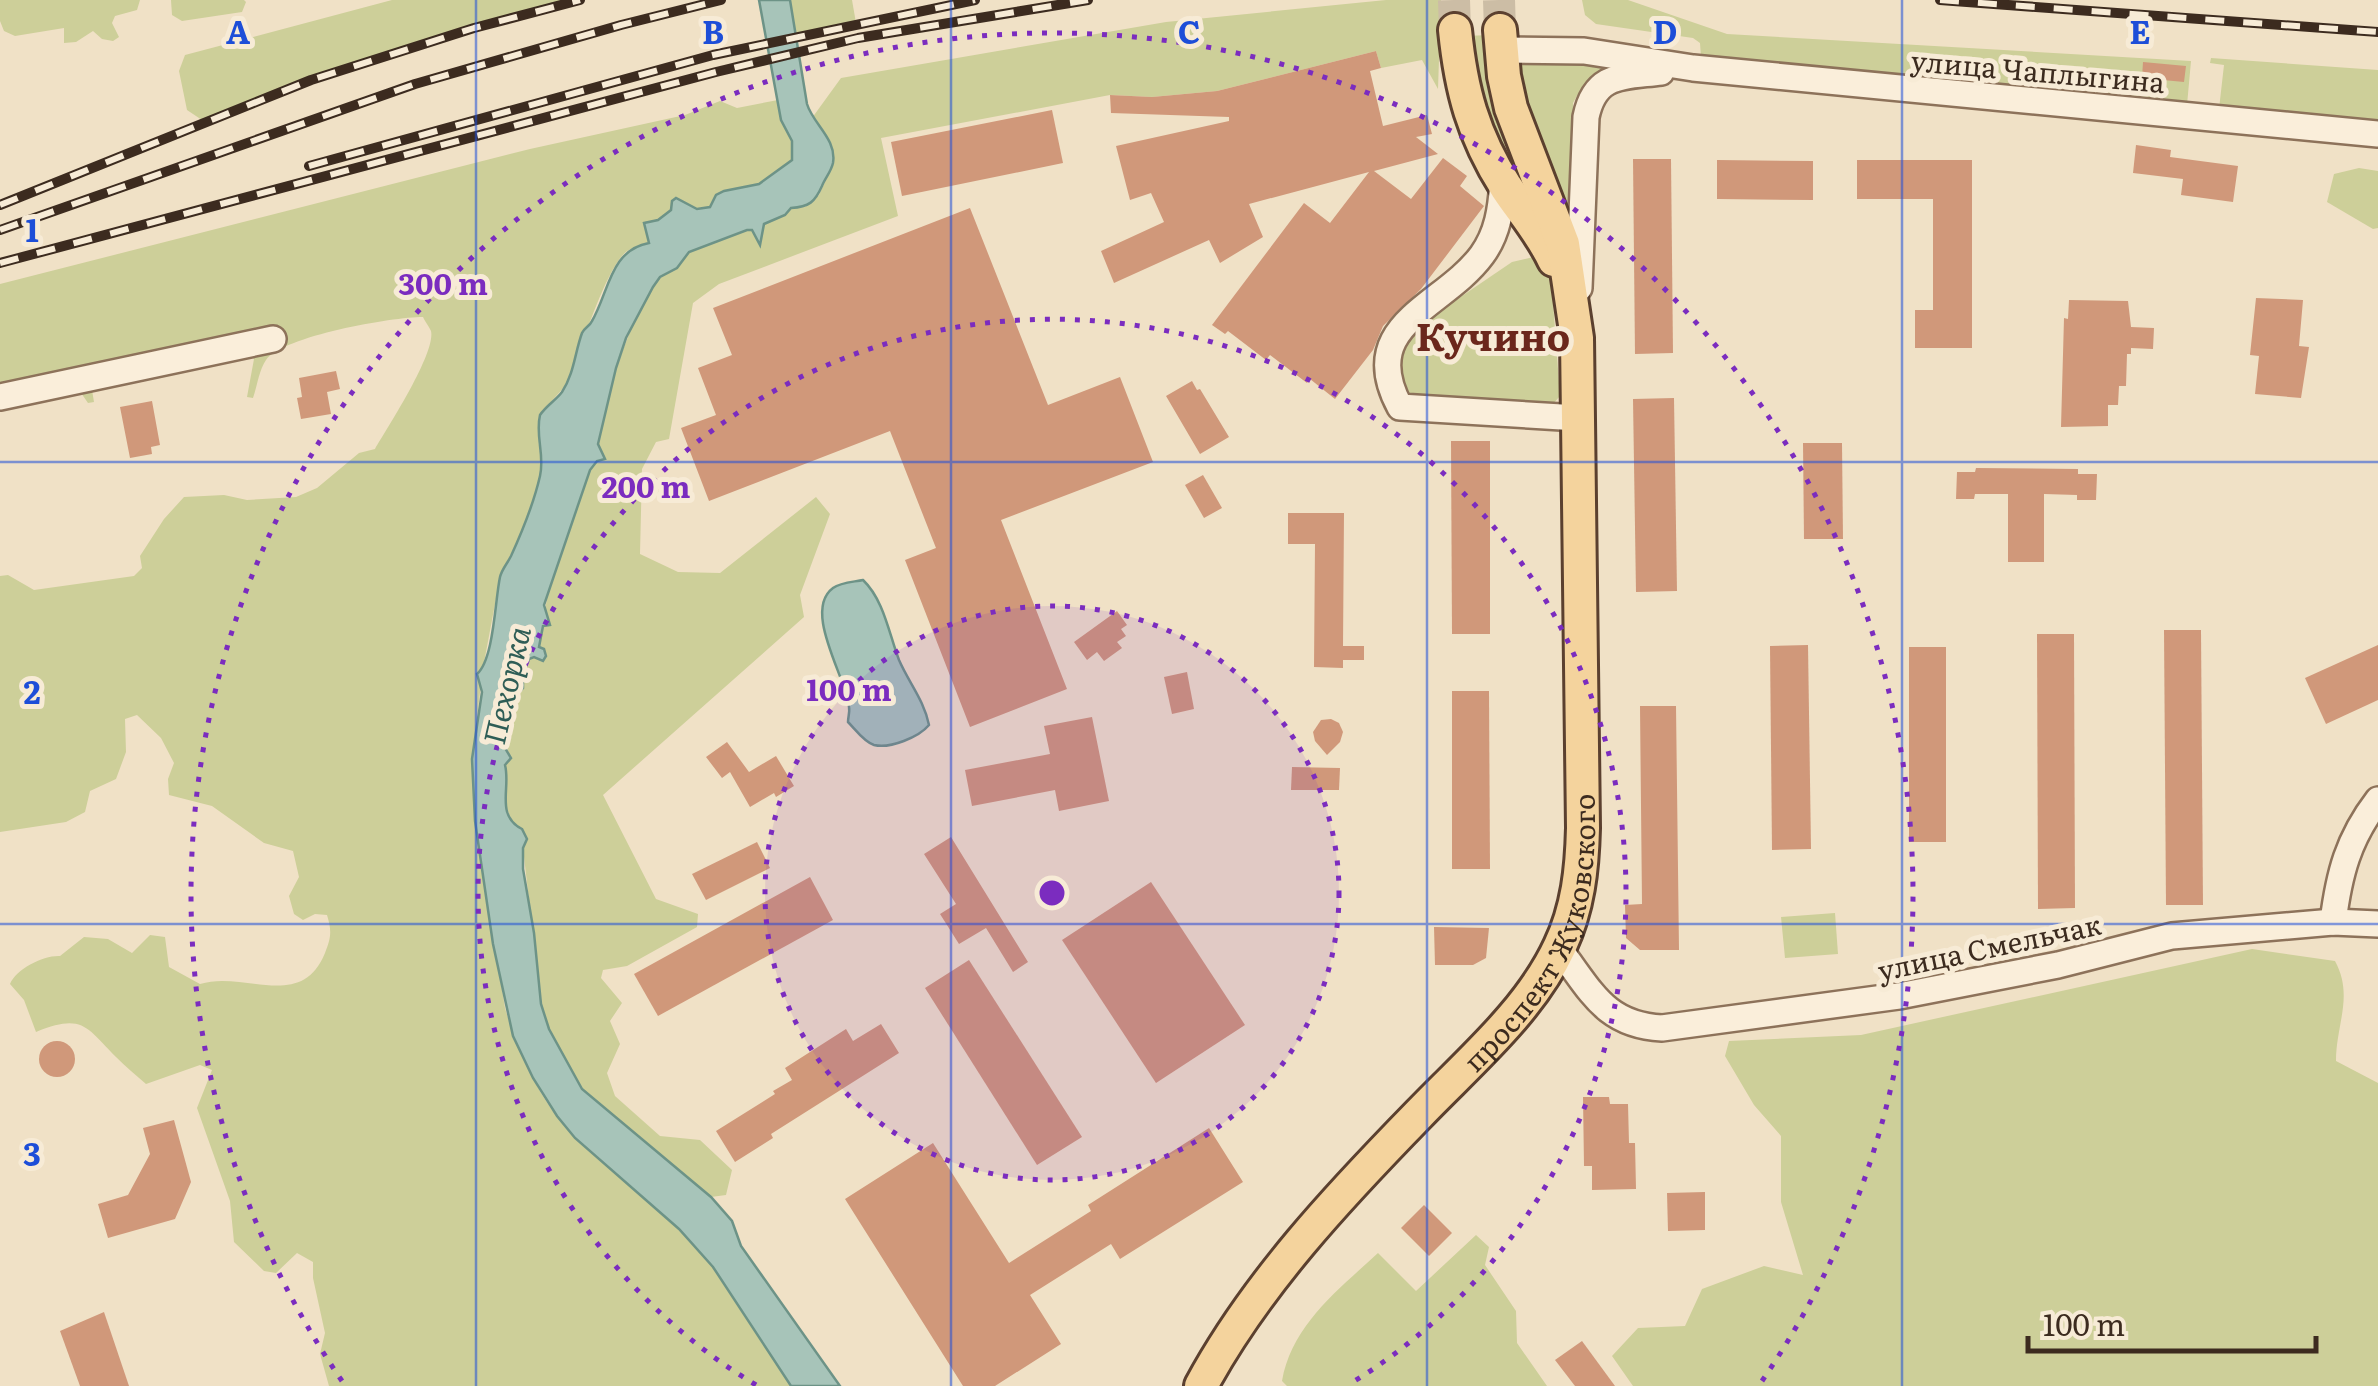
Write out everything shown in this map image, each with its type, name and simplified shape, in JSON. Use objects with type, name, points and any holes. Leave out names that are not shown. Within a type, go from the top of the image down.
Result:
[{"type":"main road","name":"проспект Жуковского","points":[[1456,30],[1468,108],[1503,182],[1555,263],[1578,377]]},
{"type":"main road","name":"проспект Жуковского","points":[[1201,1386],[1241,1321],[1285,1262],[1382,1152],[1517,1010],[1559,949],[1572,918],[1582,864],[1578,338],[1563,244],[1518,128],[1500,40]]},
{"type":"street","name":"улица Чаплыгина","points":[[1500,40],[1693,68],[2378,134]]},
{"type":"street","name":"улица Чаплыгина","points":[[1578,338],[1586,117],[1590,98],[1604,83],[1622,77],[1693,68]]},
{"type":"street","points":[[1503,182],[1499,224],[1481,257],[1410,318],[1396,335],[1385,370],[1391,390],[1400,407],[1578,418]]},
{"type":"street","points":[[0,397],[273,339]]},
{"type":"street","points":[[2333,922],[2338,876],[2349,848],[2378,800]]},
{"type":"street","name":"улица Смельчак","points":[[1559,949],[1587,988],[1616,1017],[1632,1024],[1662,1028],[1899,996],[2058,965],[2172,936],[2333,922],[2378,924]]},
{"type":"green space","points":[[0,0],[140,0],[137,10],[115,16],[112,23],[119,37],[113,41],[102,39],[93,31],[76,42],[64,43],[64,28],[15,36],[4,31]]},
{"type":"green space","points":[[171,0],[246,2],[242,12],[182,21],[172,15]]},
{"type":"green space","points":[[392,0],[582,0],[394,53],[202,120],[187,110],[179,71],[185,55]]},
{"type":"green space","points":[[790,0],[852,0],[856,23],[796,36]]},
{"type":"green space","points":[[1386,0],[1441,0],[1438,89],[1422,60],[1381,68],[1376,51],[1217,91],[1152,97],[1110,95],[881,138],[898,216],[719,284],[693,303],[669,439],[656,442],[642,469],[640,554],[678,572],[720,573],[816,497],[830,514],[800,595],[804,617],[603,795],[656,899],[698,914],[697,927],[627,966],[603,970],[601,978],[622,1003],[610,1021],[620,1044],[607,1073],[615,1096],[660,1136],[700,1140],[732,1170],[726,1195],[711,1197],[582,1089],[549,1029],[541,1004],[523,848],[503,799],[505,765],[511,758],[505,733],[507,715],[520,694],[529,658],[539,648],[550,580],[590,470],[597,461],[616,368],[638,311],[659,277],[677,268],[689,252],[747,230],[753,230],[761,239],[763,224],[785,215],[791,208],[805,207],[819,195],[829,173],[824,131],[812,118],[841,78],[1166,22]]},
{"type":"green space","points":[[1582,0],[1628,0],[1727,34],[2191,61],[2187,105],[1701,57],[1700,43],[1693,38],[1596,24],[1585,15]]},
{"type":"green space","points":[[1493,35],[1548,228],[1498,151],[1462,36]]},
{"type":"green space","points":[[2211,58],[2378,70],[2378,125],[2219,109],[2224,65],[2210,63]]},
{"type":"green space","points":[[1554,59],[1655,66],[1597,77],[1573,103],[1574,255],[1513,73],[1521,65]]},
{"type":"green space","points":[[778,100],[790,138],[792,161],[759,184],[723,191],[710,207],[697,209],[672,201],[672,210],[658,220],[649,243],[627,251],[619,260],[567,382],[545,412],[539,439],[542,465],[537,489],[520,536],[501,572],[483,668],[472,759],[475,821],[505,1008],[533,1079],[565,1126],[697,1248],[727,1285],[791,1386],[329,1386],[320,1354],[325,1333],[313,1262],[297,1253],[276,1273],[264,1271],[234,1242],[230,1201],[197,1108],[212,1070],[200,1065],[146,1084],[82,1026],[64,1024],[36,1032],[24,1000],[10,984],[24,968],[60,956],[84,937],[108,939],[132,953],[150,935],[165,937],[169,967],[200,984],[217,981],[287,985],[302,981],[315,971],[329,943],[327,915],[315,914],[303,920],[294,914],[289,896],[299,877],[293,851],[264,843],[212,806],[169,795],[168,779],[174,763],[161,738],[137,715],[125,719],[126,752],[116,779],[90,791],[85,812],[66,822],[0,832],[0,576],[8,575],[34,590],[134,576],[142,568],[140,556],[184,497],[296,497],[317,488],[359,453],[375,449],[419,372],[431,331],[423,317],[408,318],[364,324],[293,343],[266,360],[253,398],[247,397],[254,359],[248,354],[92,390],[94,402],[88,403],[79,390],[0,408],[0,284],[530,149],[685,115],[720,101],[737,108]]},
{"type":"green space","points":[[2359,168],[2378,171],[2378,228],[2373,229],[2327,202],[2334,174]]},
{"type":"green space","points":[[1538,256],[1551,275],[1560,396],[1552,405],[1404,397],[1394,358],[1409,332],[1512,262]]},
{"type":"green space","points":[[1835,913],[1838,954],[1785,958],[1781,917]]},
{"type":"green space","points":[[2252,949],[2335,961],[2344,998],[2336,1061],[2378,1083],[2378,1386],[1633,1386],[1612,1356],[1638,1328],[1685,1326],[1702,1289],[1764,1266],[1803,1275],[1781,1202],[1781,1136],[1754,1105],[1725,1056],[1729,1041],[1861,1035]]},
{"type":"green space","points":[[1476,1235],[1489,1247],[1485,1265],[1516,1311],[1517,1343],[1547,1386],[1287,1386],[1282,1381],[1287,1361],[1306,1326],[1378,1253],[1416,1291]]},
{"type":"water","name":"Пехорка","points":[[759,0],[790,0],[807,104],[831,146],[832,166],[811,203],[791,208],[764,224],[760,245],[752,230],[747,230],[689,252],[677,268],[660,277],[626,338],[598,444],[605,459],[597,461],[590,470],[544,605],[550,625],[543,626],[539,647],[546,656],[543,661],[529,659],[523,673],[523,688],[512,700],[507,716],[505,748],[511,758],[505,765],[506,809],[527,839],[523,869],[541,1004],[549,1029],[582,1089],[711,1197],[732,1221],[741,1246],[840,1386],[791,1386],[713,1267],[679,1229],[575,1138],[557,1116],[513,1036],[493,944],[475,821],[472,759],[482,692],[477,674],[487,656],[501,574],[523,527],[540,476],[540,415],[566,385],[582,333],[598,310],[618,263],[636,247],[649,243],[644,223],[658,220],[671,210],[676,198],[697,209],[710,207],[716,195],[759,184],[792,160],[792,141],[781,120]]},
{"type":"water","points":[[863,580],[881,607],[899,660],[929,725],[896,744],[870,743],[848,722],[846,695],[824,628],[822,612],[833,588]]},
{"type":"building","points":[[1376,51],[1381,68],[1370,71],[1383,126],[1427,115],[1432,134],[1416,137],[1438,154],[1374,171],[1411,199],[1443,158],[1467,176],[1460,186],[1484,206],[1421,289],[1383,326],[1373,350],[1335,399],[1310,379],[1307,383],[1270,355],[1266,360],[1228,331],[1225,334],[1212,325],[1304,203],[1330,223],[1369,172],[1249,204],[1263,237],[1220,263],[1209,240],[1114,283],[1101,251],[1164,222],[1151,193],[1130,200],[1116,146],[1229,121],[1229,117],[1111,113],[1110,95],[1152,97],[1217,91]]},
{"type":"building","points":[[2143,62],[2186,66],[2184,82],[2142,78]]},
{"type":"building","points":[[1052,110],[1063,163],[902,196],[891,142]]},
{"type":"building","points":[[2136,145],[2171,150],[2170,157],[2238,166],[2233,202],[2181,195],[2183,179],[2133,173]]},
{"type":"building","points":[[1633,159],[1671,159],[1673,353],[1635,354]]},
{"type":"building","points":[[1717,160],[1813,161],[1813,200],[1717,199]]},
{"type":"building","points":[[1857,160],[1972,160],[1972,348],[1915,348],[1915,310],[1933,310],[1933,199],[1857,199]]},
{"type":"building","points":[[970,208],[1048,405],[1120,377],[1153,462],[1001,520],[1067,689],[970,727],[905,560],[936,548],[890,431],[709,501],[681,428],[716,415],[698,368],[732,355],[713,308]]},
{"type":"building","points":[[2256,298],[2303,300],[2299,346],[2309,347],[2301,398],[2255,394],[2259,356],[2250,355]]},
{"type":"building","points":[[2069,300],[2128,301],[2131,327],[2154,328],[2153,349],[2131,348],[2131,354],[2127,354],[2126,386],[2119,386],[2118,405],[2108,405],[2108,426],[2061,427],[2064,318],[2068,319]]},
{"type":"building","points":[[336,371],[340,389],[327,392],[331,414],[301,419],[299,378]]},
{"type":"building","points":[[1192,381],[1229,437],[1200,454],[1166,396]]},
{"type":"building","points":[[1674,398],[1677,591],[1636,592],[1633,399]]},
{"type":"building","points":[[152,401],[160,445],[151,447],[152,454],[130,458],[120,407]]},
{"type":"building","points":[[1451,441],[1490,441],[1490,634],[1452,634]]},
{"type":"building","points":[[1803,443],[1842,443],[1843,539],[1804,539]]},
{"type":"building","points":[[1976,468],[2078,469],[2078,474],[2097,474],[2096,500],[2044,494],[2044,562],[2008,562],[2008,494],[1975,494],[1974,499],[1956,499],[1957,472],[1975,472]]},
{"type":"building","points":[[1203,475],[1222,508],[1204,518],[1185,485]]},
{"type":"building","points":[[1288,513],[1344,513],[1343,646],[1364,646],[1364,660],[1343,660],[1343,668],[1314,667],[1315,544],[1288,544]]},
{"type":"building","points":[[1117,611],[1127,625],[1121,629],[1126,636],[1117,642],[1122,648],[1104,661],[1097,652],[1087,660],[1074,642]]},
{"type":"building","points":[[2164,630],[2201,630],[2203,905],[2166,905]]},
{"type":"building","points":[[2037,634],[2074,634],[2075,908],[2038,909]]},
{"type":"building","points":[[1808,645],[1811,849],[1772,850],[1770,646]]},
{"type":"building","points":[[2378,645],[2378,700],[2326,724],[2305,678]]},
{"type":"building","points":[[1909,647],[1946,647],[1946,842],[1909,842]]},
{"type":"building","points":[[1187,672],[1194,709],[1172,714],[1164,677]]},
{"type":"building","points":[[1452,691],[1489,691],[1490,869],[1452,869]]},
{"type":"building","points":[[1640,706],[1676,706],[1679,950],[1640,950],[1626,938],[1625,905],[1642,904]]},
{"type":"building","points":[[1092,717],[1109,801],[1059,811],[1055,790],[972,806],[965,770],[1050,754],[1044,726]]},
{"type":"building","points":[[1321,720],[1339,723],[1343,732],[1340,742],[1327,755],[1313,732]]},
{"type":"building","points":[[727,742],[749,772],[776,756],[794,786],[750,807],[730,772],[722,778],[706,757]]},
{"type":"building","points":[[1292,767],[1340,768],[1339,790],[1291,790]]},
{"type":"building","points":[[951,837],[1028,962],[1013,972],[986,928],[959,944],[940,914],[956,904],[924,854]]},
{"type":"building","points":[[757,842],[770,868],[706,900],[692,874]]},
{"type":"building","points":[[810,877],[833,920],[658,1016],[634,974]]},
{"type":"building","points":[[1151,882],[1245,1025],[1156,1083],[1062,940]]},
{"type":"building","points":[[1434,927],[1489,928],[1486,958],[1473,965],[1435,965]]},
{"type":"building","points":[[969,960],[1082,1137],[1037,1165],[925,988]]},
{"type":"building","points":[[881,1024],[899,1053],[771,1134],[773,1138],[735,1162],[716,1131],[792,1080],[785,1068],[846,1029],[853,1041]]},
{"type":"building","points":[[57,1041],[70,1046],[75,1059],[70,1072],[57,1077],[44,1072],[39,1059],[44,1046]]},
{"type":"building","points":[[1583,1097],[1609,1097],[1610,1104],[1628,1104],[1629,1143],[1635,1143],[1636,1189],[1592,1190],[1592,1166],[1584,1166]]},
{"type":"building","points":[[174,1120],[191,1182],[175,1219],[108,1238],[98,1204],[128,1195],[150,1154],[143,1128]]},
{"type":"building","points":[[1209,1128],[1243,1182],[1120,1259],[1111,1244],[1030,1295],[1061,1344],[995,1386],[963,1386],[845,1199],[933,1143],[1009,1263],[1091,1211],[1088,1205]]},
{"type":"building","points":[[1705,1192],[1705,1230],[1668,1231],[1667,1193]]},
{"type":"building","points":[[1424,1205],[1452,1233],[1429,1256],[1401,1228]]},
{"type":"building","points":[[104,1312],[129,1386],[80,1386],[60,1331]]},
{"type":"building","points":[[1582,1341],[1615,1386],[1575,1386],[1555,1360]]},
{"type":"tunnel","points":[[1454,0],[1455,30]]},
{"type":"tunnel","points":[[1499,0],[1500,30]]},
{"type":"railway","points":[[0,205],[311,80],[474,28],[580,0]]},
{"type":"railway","points":[[0,230],[415,84],[721,0]]},
{"type":"railway","points":[[309,166],[713,55],[975,0]]},
{"type":"railway","points":[[0,263],[716,72],[858,38],[1088,0]]},
{"type":"railway","points":[[1940,0],[2378,32]]},
{"type":"district","name":"Кучино","points":[[1493,334]]}]
